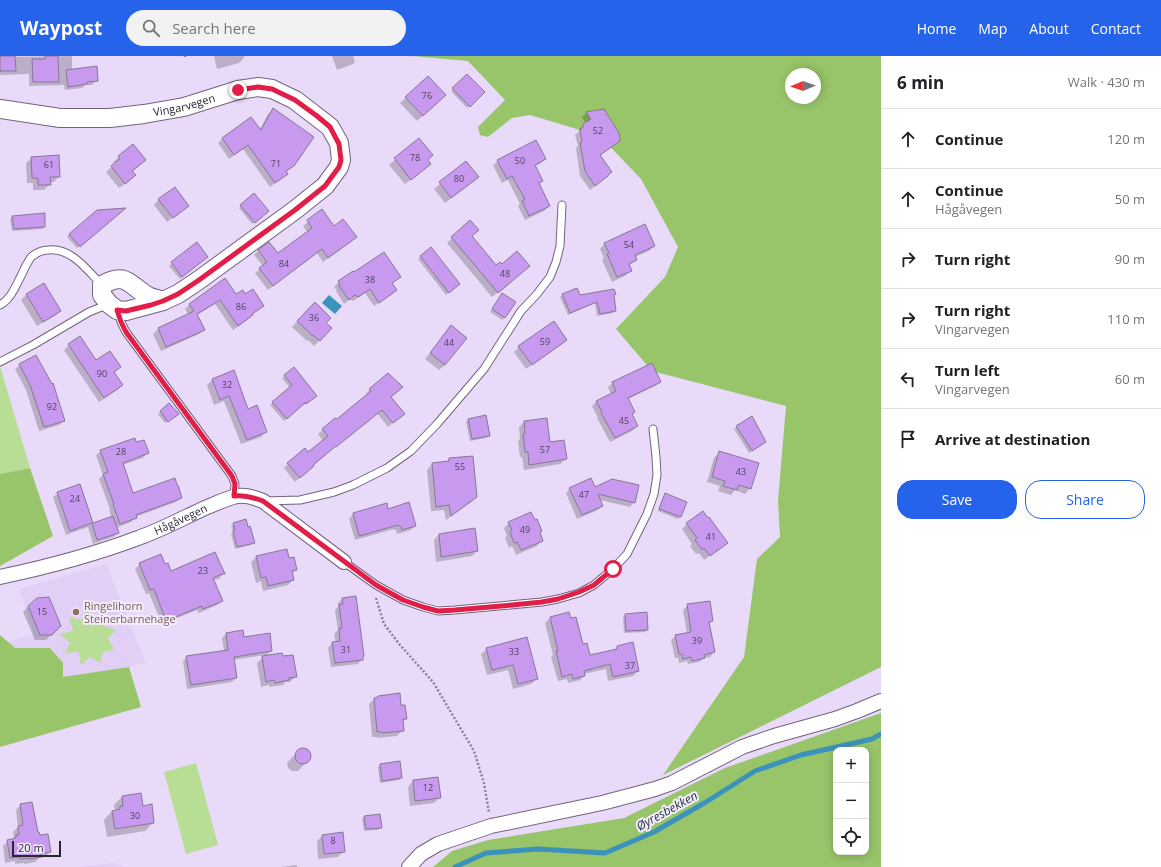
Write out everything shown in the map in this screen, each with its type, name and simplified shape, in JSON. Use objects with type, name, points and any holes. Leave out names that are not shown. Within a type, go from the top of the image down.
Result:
[{"type":"street","name":"Vingarvegen","points":[[0,109],[60,118],[110,118],[184,107],[238,90],[258,87],[272,89],[295,100],[330,127],[339,144],[341,160],[339,167],[325,186],[295,210],[178,294],[163,301],[126,311],[113,307]]},
{"type":"street","points":[[113,307],[102,295],[102,285],[112,279],[120,279],[131,283],[148,296],[163,301]]},
{"type":"street","name":"Hågåvegen","points":[[0,577],[48,567],[90,555],[139,538],[234,496],[244,495],[263,501],[344,562]]},
{"type":"street","points":[[409,867],[421,854],[438,844],[491,826],[602,803],[655,789],[672,783],[742,747],[774,736],[836,719],[881,701]]},
{"type":"lane","points":[[263,501],[300,500],[334,492],[354,485],[387,468],[411,451],[437,424],[484,369],[522,311],[550,277],[560,246],[562,205]]},
{"type":"lane","points":[[0,305],[11,295],[31,258],[36,253],[44,250],[53,249],[64,251],[72,256],[102,285]]},
{"type":"lane","points":[[0,362],[33,345],[89,312],[113,307],[126,332],[232,476],[235,484],[234,496]]},
{"type":"lane","points":[[344,562],[376,585],[403,600],[438,611],[542,602],[558,599],[579,592],[594,585],[613,569],[627,554],[647,514],[654,494],[657,475],[653,428]]},
{"type":"path","points":[[376,585],[376,595],[384,624],[400,646],[433,682],[474,751],[484,783],[491,826]]},
{"type":"shaded area","name":"Ringelihorn Steinerbarnehage","points":[[106,564],[146,663],[55,685],[0,644],[34,635],[19,589]]},
{"type":"shaded area","points":[[113,863],[125,867],[77,867]]},
{"type":"green space","points":[[412,56],[881,56],[881,667],[663,775],[744,657],[757,559],[780,537],[778,501],[786,406],[652,371],[616,329],[665,277],[678,247],[641,179],[600,136],[530,115],[512,118],[488,137],[480,135],[478,127],[505,100],[468,61]]},
{"type":"green space","points":[[0,366],[30,468],[0,474]]},
{"type":"green space","points":[[30,468],[53,536],[0,566],[0,474]]},
{"type":"green space","points":[[87,609],[93,619],[105,614],[104,626],[116,630],[108,638],[114,650],[103,652],[100,663],[90,657],[81,665],[79,652],[65,653],[70,643],[60,634],[73,631],[69,617],[81,620]]},
{"type":"green space","points":[[0,635],[15,648],[50,648],[63,663],[63,677],[129,667],[141,707],[0,747]]},
{"type":"green space","points":[[881,713],[881,867],[433,867],[452,851],[488,840],[624,818],[725,768]]},
{"type":"green space","points":[[196,763],[218,845],[186,854],[164,772]]},
{"type":"water","points":[[329,295],[342,306],[335,314],[322,303]]},
{"type":"building","points":[[0,56],[15,56],[16,71],[0,71]]},
{"type":"building","points":[[45,56],[58,56],[59,82],[33,82],[32,59],[45,59]]},
{"type":"building","points":[[97,66],[98,81],[68,87],[66,70]]},
{"type":"building","points":[[467,74],[485,92],[470,107],[452,88]]},
{"type":"building","points":[[428,76],[446,95],[423,116],[405,97]]},
{"type":"building","points":[[273,108],[314,137],[294,166],[286,171],[288,174],[275,183],[248,145],[234,155],[222,138],[251,117],[261,130]]},
{"type":"building","points":[[604,109],[619,133],[620,141],[600,155],[612,172],[595,186],[585,171],[580,143],[582,142],[580,130],[583,127],[583,124],[591,119],[586,112]]},
{"type":"building","points":[[419,138],[433,155],[428,160],[431,164],[411,180],[394,158]]},
{"type":"building","points":[[536,140],[546,159],[535,165],[543,181],[539,183],[550,206],[529,216],[522,201],[525,199],[512,176],[507,179],[497,160]]},
{"type":"building","points":[[133,144],[146,160],[132,171],[136,175],[125,184],[111,166],[120,159],[118,156]]},
{"type":"building","points":[[59,155],[60,177],[50,177],[51,185],[38,185],[38,178],[32,178],[31,157]]},
{"type":"building","points":[[466,161],[479,177],[451,198],[439,182]]},
{"type":"building","points":[[175,187],[189,206],[173,218],[158,199]]},
{"type":"building","points":[[254,193],[269,211],[255,223],[240,205]]},
{"type":"building","points":[[126,208],[80,247],[69,234],[97,210]]},
{"type":"building","points":[[322,209],[334,226],[343,219],[357,237],[328,258],[322,249],[273,286],[259,268],[267,262],[258,250],[269,242],[278,253],[312,228],[307,220]]},
{"type":"building","points":[[45,213],[45,227],[14,229],[12,216]]},
{"type":"building","points":[[470,220],[479,230],[472,236],[496,265],[500,262],[502,264],[517,251],[530,266],[498,293],[451,237]]},
{"type":"building","points":[[645,224],[655,246],[635,255],[637,260],[629,264],[632,271],[617,277],[604,243]]},
{"type":"building","points":[[197,242],[208,257],[182,277],[171,262]]},
{"type":"building","points":[[431,247],[460,284],[449,293],[420,256]]},
{"type":"building","points":[[384,252],[401,277],[392,283],[397,290],[379,303],[370,289],[358,297],[355,295],[349,300],[339,286],[338,281]]},
{"type":"building","points":[[225,278],[236,294],[243,290],[245,294],[253,289],[264,306],[238,326],[220,300],[197,314],[205,330],[166,347],[158,328],[194,311],[189,304]]},
{"type":"building","points":[[44,283],[61,311],[43,322],[26,294]]},
{"type":"building","points":[[577,288],[580,295],[614,289],[616,294],[614,295],[616,311],[600,314],[597,302],[570,313],[562,294]]},
{"type":"building","points":[[502,293],[516,302],[505,318],[492,309]]},
{"type":"building","points":[[315,302],[331,318],[326,323],[332,328],[320,341],[297,321]]},
{"type":"building","points":[[554,321],[567,340],[532,365],[518,346]]},
{"type":"building","points":[[451,325],[467,338],[445,365],[430,353]]},
{"type":"building","points":[[80,336],[96,360],[110,351],[121,367],[114,372],[123,385],[104,398],[68,344]]},
{"type":"building","points":[[36,355],[52,384],[53,383],[65,421],[44,427],[30,385],[19,364]]},
{"type":"building","points":[[652,363],[661,382],[628,398],[635,412],[632,414],[638,426],[615,438],[596,401],[616,391],[612,382]]},
{"type":"building","points":[[294,367],[317,396],[306,404],[306,402],[287,419],[272,402],[292,385],[284,375]]},
{"type":"building","points":[[234,370],[248,409],[257,405],[267,432],[247,440],[229,396],[220,400],[212,379]]},
{"type":"building","points":[[388,373],[403,387],[391,397],[405,414],[393,423],[382,410],[313,465],[314,466],[300,478],[287,463],[305,448],[308,452],[328,436],[322,429],[335,418],[337,419],[371,391],[369,389]]},
{"type":"building","points":[[169,403],[179,414],[168,422],[160,411]]},
{"type":"building","points":[[486,415],[490,436],[472,439],[468,419]]},
{"type":"building","points":[[752,416],[766,442],[752,451],[736,426]]},
{"type":"building","points":[[547,418],[550,442],[564,440],[567,459],[529,465],[528,452],[525,452],[523,434],[525,434],[524,421]]},
{"type":"building","points":[[135,438],[136,442],[144,440],[149,453],[123,463],[133,493],[175,478],[182,498],[136,515],[137,518],[120,524],[103,474],[108,472],[100,450]]},
{"type":"building","points":[[719,451],[759,463],[751,489],[739,485],[737,490],[723,486],[725,481],[712,477]]},
{"type":"building","points":[[473,456],[477,497],[451,516],[449,505],[436,507],[432,463],[449,461],[449,458]]},
{"type":"building","points":[[591,478],[595,487],[612,479],[639,485],[635,503],[598,494],[603,506],[582,515],[569,488]]},
{"type":"building","points":[[80,484],[93,523],[113,516],[119,533],[97,540],[92,523],[70,531],[57,492]]},
{"type":"building","points":[[665,493],[687,502],[681,517],[659,509]]},
{"type":"building","points":[[409,502],[416,526],[402,530],[398,525],[359,536],[353,513],[387,503],[388,509]]},
{"type":"building","points":[[703,511],[728,543],[710,556],[704,548],[702,550],[695,540],[697,538],[686,523]]},
{"type":"building","points":[[531,512],[535,520],[537,519],[542,531],[540,532],[543,541],[521,550],[517,542],[514,543],[510,532],[512,530],[508,522]]},
{"type":"building","points":[[246,519],[248,527],[250,526],[255,543],[237,547],[233,531],[235,530],[233,523]]},
{"type":"building","points":[[475,528],[478,551],[441,557],[439,534]]},
{"type":"building","points":[[287,549],[289,558],[294,557],[297,570],[292,571],[294,580],[268,586],[266,577],[261,578],[256,556]]},
{"type":"building","points":[[215,552],[225,574],[213,578],[223,601],[203,609],[202,606],[166,621],[154,589],[150,590],[139,563],[161,554],[165,564],[168,563],[171,571]]},
{"type":"building","points":[[356,596],[364,656],[363,660],[335,663],[332,642],[340,641],[339,628],[342,628],[339,605],[343,604],[342,598]]},
{"type":"building","points":[[49,597],[61,626],[52,635],[40,635],[28,606],[37,598]]},
{"type":"building","points":[[710,601],[713,621],[709,622],[715,652],[704,655],[705,658],[692,661],[691,657],[683,659],[682,654],[679,654],[675,635],[691,632],[687,604]]},
{"type":"building","points":[[569,612],[571,618],[576,617],[583,644],[587,643],[590,655],[617,649],[617,646],[633,642],[639,671],[613,677],[610,664],[584,671],[585,676],[573,679],[572,674],[562,677],[550,617]]},
{"type":"building","points":[[647,612],[648,630],[626,631],[625,614]]},
{"type":"building","points":[[243,630],[244,637],[270,633],[272,651],[234,657],[237,678],[191,685],[186,656],[228,650],[226,633]]},
{"type":"building","points":[[527,637],[538,679],[518,684],[513,665],[492,670],[486,648]]},
{"type":"building","points":[[282,653],[283,656],[293,655],[297,677],[275,683],[274,680],[266,682],[262,656]]},
{"type":"building","points":[[400,693],[401,705],[405,705],[407,719],[403,719],[404,731],[377,732],[374,698],[378,696]]},
{"type":"building","points":[[303,748],[309,750],[311,756],[309,762],[303,764],[297,762],[295,756],[297,750]]},
{"type":"building","points":[[400,761],[402,778],[382,781],[380,764]]},
{"type":"building","points":[[438,777],[441,798],[415,801],[413,780]]},
{"type":"building","points":[[141,793],[143,806],[152,804],[154,823],[115,829],[112,811],[120,809],[120,806],[123,806],[122,796]]},
{"type":"building","points":[[32,802],[38,832],[40,835],[48,834],[51,852],[41,854],[41,857],[29,859],[20,859],[20,857],[10,858],[7,840],[16,838],[16,835],[19,835],[18,826],[23,825],[20,804]]},
{"type":"building","points":[[380,814],[382,828],[366,829],[364,816]]},
{"type":"building","points":[[343,832],[345,852],[324,854],[322,835]]},
{"type":"waterway","name":"Øyresbekken","points":[[455,867],[486,853],[538,849],[605,853],[654,832],[706,802],[755,771],[801,755],[872,739],[881,734]]},
{"type":"place","name":"Ringelihorn Steinerbarnehage","points":[[76,612]]},
{"type":"route","points":[[238,90],[258,87],[272,89],[295,100],[317,116],[330,127],[339,144],[341,160],[339,167],[325,186],[295,210],[178,294],[151,305],[126,311],[117,310],[126,332],[228,469],[235,484],[234,496],[244,495],[263,501],[376,585],[403,600],[438,611],[542,602],[558,599],[594,585],[613,569]]}]
